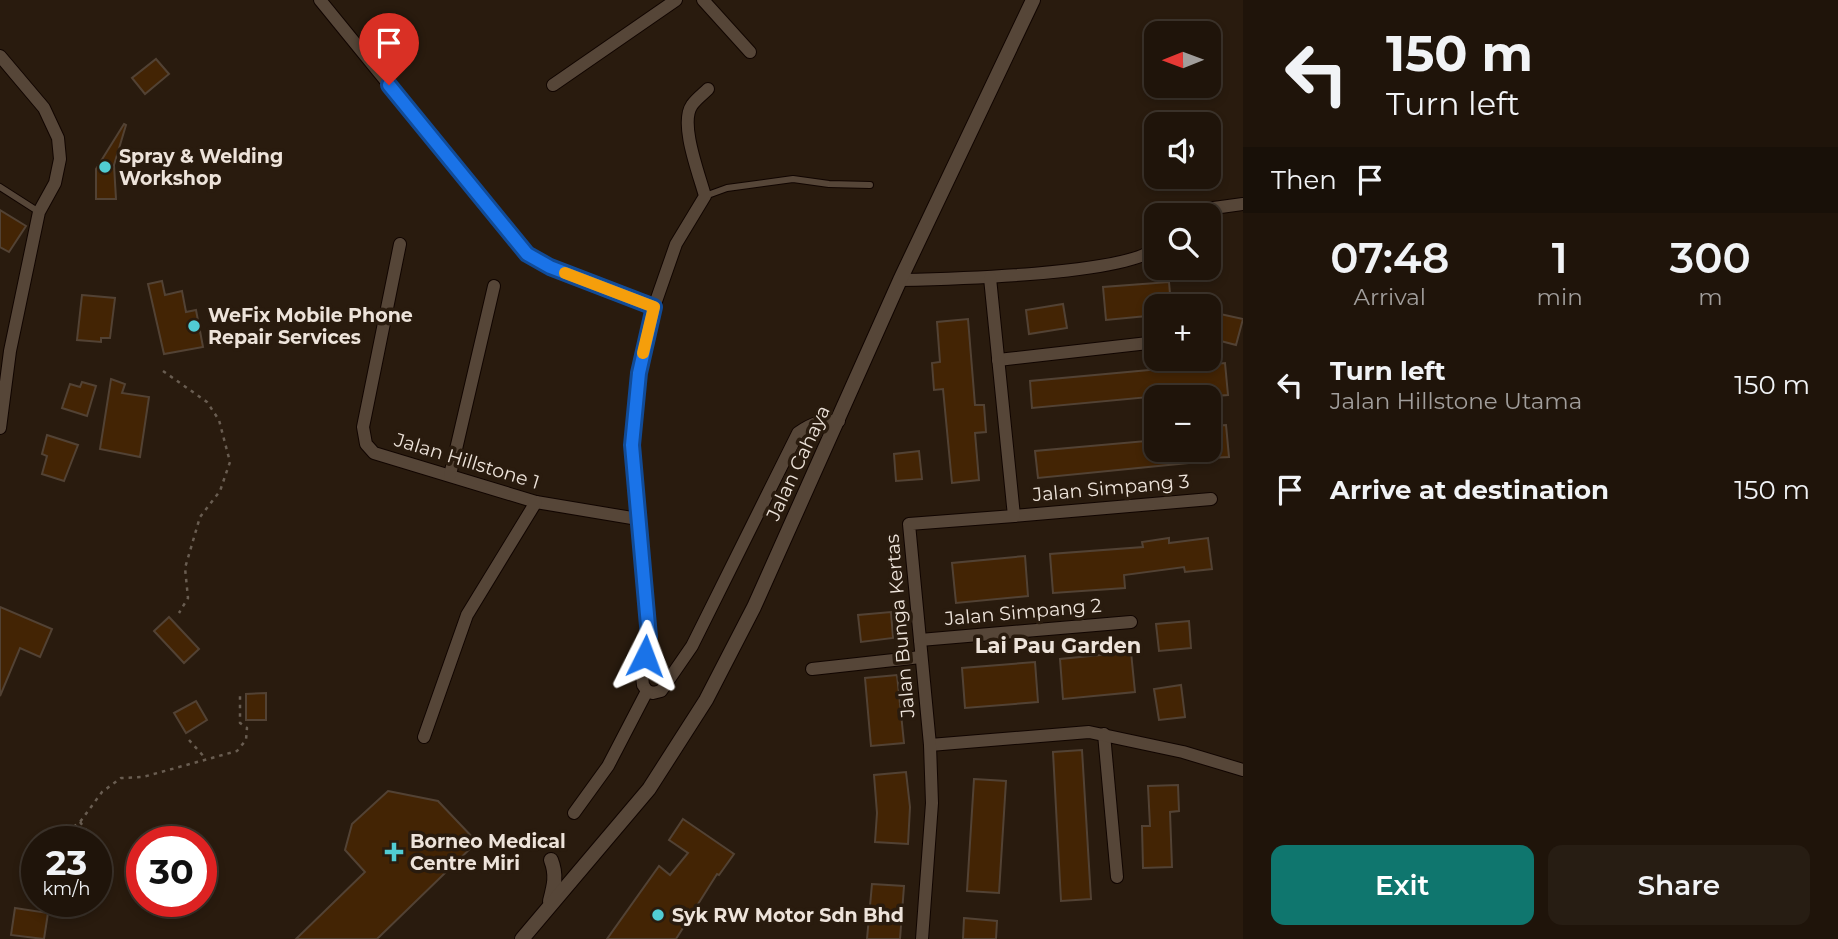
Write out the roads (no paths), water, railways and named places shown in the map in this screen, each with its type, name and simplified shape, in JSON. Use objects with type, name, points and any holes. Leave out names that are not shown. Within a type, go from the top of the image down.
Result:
[{"type":"street","points":[[320,0],[527,254],[550,267],[654,307]]},
{"type":"street","points":[[553,85],[676,0]]},
{"type":"street","points":[[703,0],[750,52]]},
{"type":"street","name":"Jalan Cahaya","points":[[522,939],[649,789],[706,700],[754,607],[901,280],[1032,0]]},
{"type":"street","points":[[0,56],[44,108],[58,138],[60,159],[55,183],[39,212],[10,351],[0,428]]},
{"type":"street","points":[[708,89],[691,106],[688,119],[688,133],[705,196],[676,244],[654,307],[639,373],[632,445],[649,637],[642,676],[647,691],[661,691],[692,646],[799,433],[811,424],[823,420],[839,421]]},
{"type":"street","points":[[1221,207],[1243,204]]},
{"type":"street","name":"Jalan Hillstone 1","points":[[400,244],[363,427],[366,444],[374,453],[536,502],[638,519]]},
{"type":"street","points":[[901,280],[990,278],[1117,263],[1144,255]]},
{"type":"street","points":[[990,278],[1014,516]]},
{"type":"street","points":[[450,475],[494,286]]},
{"type":"street","points":[[998,360],[1144,343]]},
{"type":"street","name":"Jalan Simpang 3","points":[[1014,516],[1211,499]]},
{"type":"street","points":[[424,737],[467,615],[536,502]]},
{"type":"street","name":"Jalan Bunga Kertas","points":[[922,939],[932,803],[930,745],[909,524],[1014,516]]},
{"type":"street","name":"Jalan Simpang 2","points":[[919,640],[1131,621]]},
{"type":"street","points":[[812,669],[921,657]]},
{"type":"street","points":[[574,813],[608,766],[647,691]]},
{"type":"street","points":[[930,745],[1089,732],[1183,752],[1243,771]]},
{"type":"street","points":[[1104,734],[1117,877]]},
{"type":"street","points":[[547,909],[555,879],[551,860]]},
{"type":"lane","points":[[705,196],[727,188],[793,179],[829,184],[870,185]]},
{"type":"lane","points":[[0,187],[39,212]]},
{"type":"place","name":"Spray & Welding Workshop","points":[[105,167]]},
{"type":"place","name":"WeFix Mobile Phone Repair Services","points":[[194,326]]},
{"type":"place","name":"Borneo Medical Centre Miri","points":[[394,852]]},
{"type":"place","name":"Syk RW Motor Sdn Bhd","points":[[658,915]]},
{"type":"district","name":"Lai Pau Garden","points":[[1058,645]]}]
